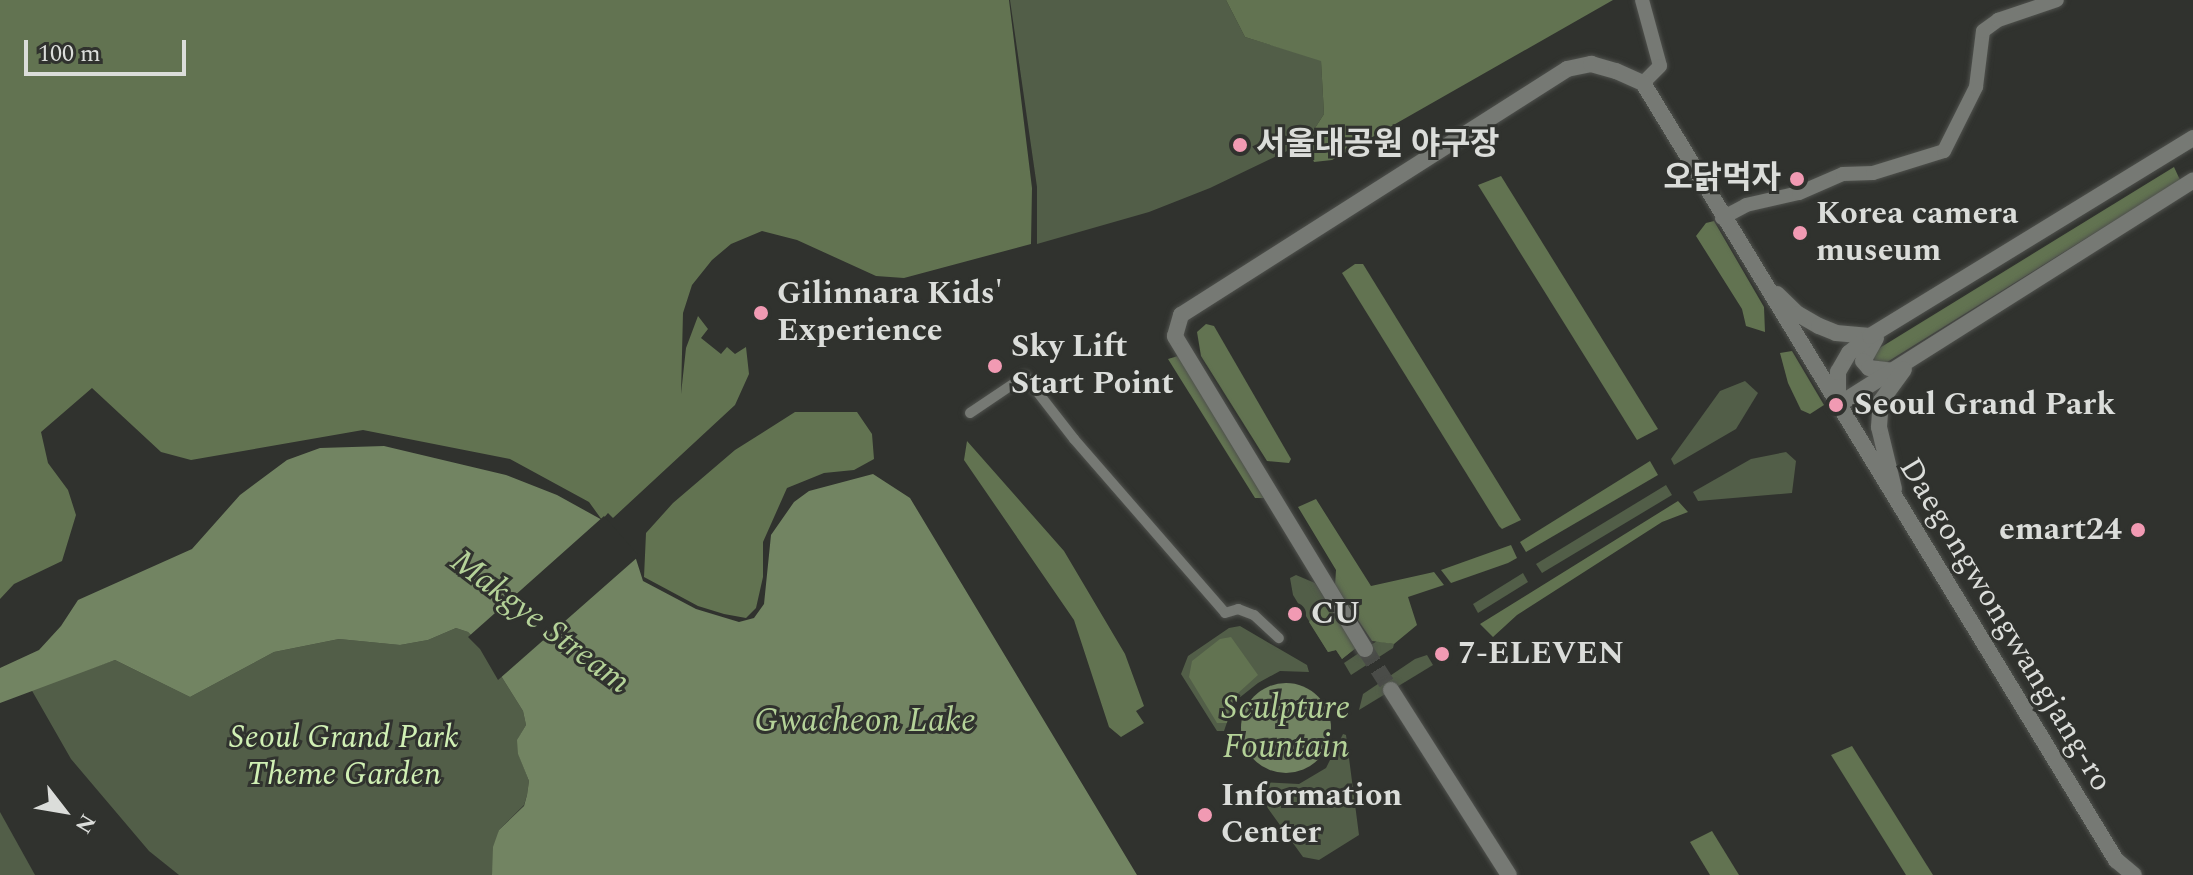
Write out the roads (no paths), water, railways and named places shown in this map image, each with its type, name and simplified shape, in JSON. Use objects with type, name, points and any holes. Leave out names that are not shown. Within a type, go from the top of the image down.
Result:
[{"type":"street","points":[[1365,649],[1175,336],[1181,315],[1567,69],[1591,64],[1643,83],[1660,66],[1642,0]]},
{"type":"street","points":[[1722,218],[1746,205],[1799,193],[1843,174],[1873,173],[1944,151],[1976,87],[1983,31],[1998,20],[2057,0]]},
{"type":"street","name":"Daegongwongwangjang-ro","points":[[1643,83],[1722,218],[2116,860],[2134,875]]},
{"type":"street","points":[[1838,405],[1838,372],[1849,353],[1870,336],[2193,138]]},
{"type":"street","points":[[1838,405],[2193,181]]},
{"type":"street","points":[[1758,275],[1798,314],[1819,326],[1836,333],[1870,336]]},
{"type":"street","points":[[1887,324],[1867,348],[1863,361],[1869,368],[1894,371]]},
{"type":"street","points":[[1896,498],[1879,427],[1881,401],[1898,376],[1925,349]]},
{"type":"street","points":[[970,413],[1025,376],[1074,439],[1225,613],[1238,609],[1254,615],[1279,638]]},
{"type":"street","points":[[1391,690],[1509,875]]},
{"type":"street","points":[[2090,818],[2092,839],[2114,875]]},
{"type":"water","name":"Gwacheon Lake","points":[[384,446],[506,475],[557,495],[604,521],[636,559],[643,581],[696,609],[739,622],[754,618],[764,604],[771,535],[794,502],[809,491],[873,474],[910,498],[1137,875],[492,875],[493,847],[499,830],[524,806],[527,795],[529,781],[518,754],[517,740],[526,725],[523,711],[483,647],[468,632],[456,628],[428,640],[400,645],[339,639],[274,652],[190,697],[115,660],[0,703],[0,668],[39,650],[61,626],[78,600],[192,549],[240,495],[287,460],[320,448]]},
{"type":"water","name":"Sculpture Fountain","points":[[1286,683],[1303,687],[1318,696],[1327,711],[1331,728],[1327,745],[1318,760],[1303,769],[1286,773],[1269,769],[1254,760],[1245,745],[1241,728],[1245,711],[1254,696],[1269,687]]},
{"type":"tunnel","points":[[1365,649],[1391,690]]},
{"type":"place","name":"서울대공원 야구장","points":[[1240,145]]},
{"type":"place","name":"오닭먹자","points":[[1797,179]]},
{"type":"place","name":"Korea camera museum","points":[[1800,233]]},
{"type":"place","name":"Gilinnara Kids' Experience","points":[[761,313]]},
{"type":"place","name":"Sky Lift Start Point","points":[[995,366]]},
{"type":"place","name":"Seoul Grand Park","points":[[1836,405]]},
{"type":"place","name":"emart24","points":[[2138,530]]},
{"type":"place","name":"CU","points":[[1295,614]]},
{"type":"place","name":"7-ELEVEN","points":[[1442,654]]},
{"type":"place","name":"Information Center","points":[[1205,815]]},
{"type":"water label","name":"Makgye Stream","points":[[540,622]]},
{"type":"park label","name":"Seoul Grand Park Theme Garden","points":[[344,758]]}]
